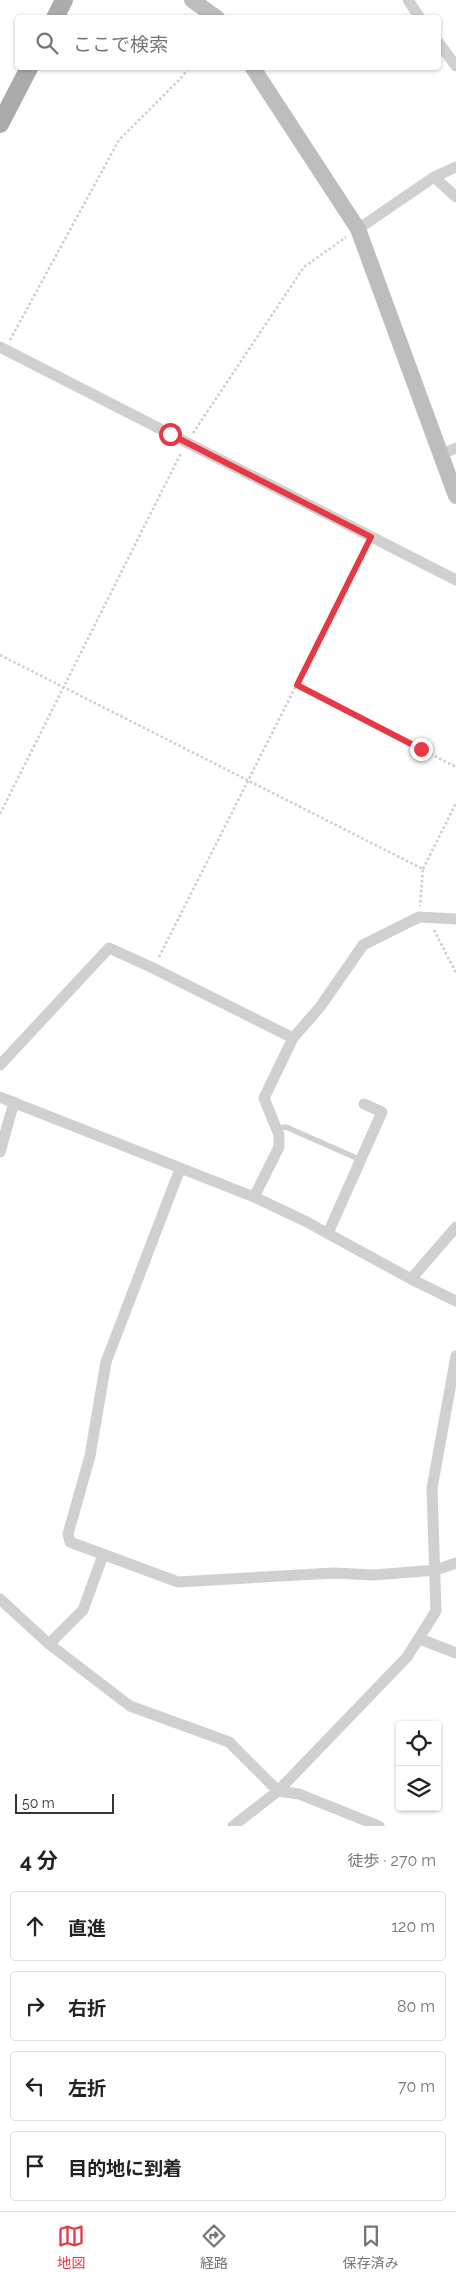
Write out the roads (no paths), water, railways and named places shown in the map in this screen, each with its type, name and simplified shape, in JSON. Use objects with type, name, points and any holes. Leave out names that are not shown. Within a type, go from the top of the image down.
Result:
[{"type":"main road","points":[[56,15],[64,0]]},
{"type":"main road","points":[[0,124],[28,70]]},
{"type":"street","points":[[192,0],[212,15]]},
{"type":"street","points":[[408,0],[418,15]]},
{"type":"street","points":[[441,46],[456,66]]},
{"type":"street","points":[[254,70],[358,229],[456,496]]},
{"type":"street","points":[[358,229],[434,177],[456,167]]},
{"type":"street","points":[[434,177],[456,197]]},
{"type":"street","points":[[2,348],[456,580]]},
{"type":"street","points":[[439,454],[456,448]]},
{"type":"street","points":[[254,1197],[279,1147],[279,1135],[264,1098],[293,1038],[320,1007],[363,946],[423,918],[456,919]]},
{"type":"street","points":[[0,1065],[109,948],[293,1038]]},
{"type":"street","points":[[0,1097],[254,1197],[328,1233],[411,1279],[456,1300]]},
{"type":"street","points":[[0,1152],[14,1102]]},
{"type":"street","points":[[328,1233],[382,1112],[364,1104]]},
{"type":"street","points":[[180,1169],[106,1362],[90,1456],[68,1534],[70,1542],[178,1582],[334,1573],[374,1575],[436,1570],[456,1563]]},
{"type":"street","points":[[411,1279],[456,1227]]},
{"type":"street","points":[[443,1294],[456,1294]]},
{"type":"street","points":[[233,1826],[278,1791],[407,1657],[436,1611],[432,1488],[456,1356]]},
{"type":"street","points":[[49,1644],[83,1610],[103,1554]]},
{"type":"street","points":[[0,1600],[49,1644],[130,1706],[229,1742],[278,1791],[299,1794],[379,1826]]},
{"type":"street","points":[[420,1639],[456,1653]]},
{"type":"lane","points":[[276,1128],[286,1127],[361,1160]]}]
